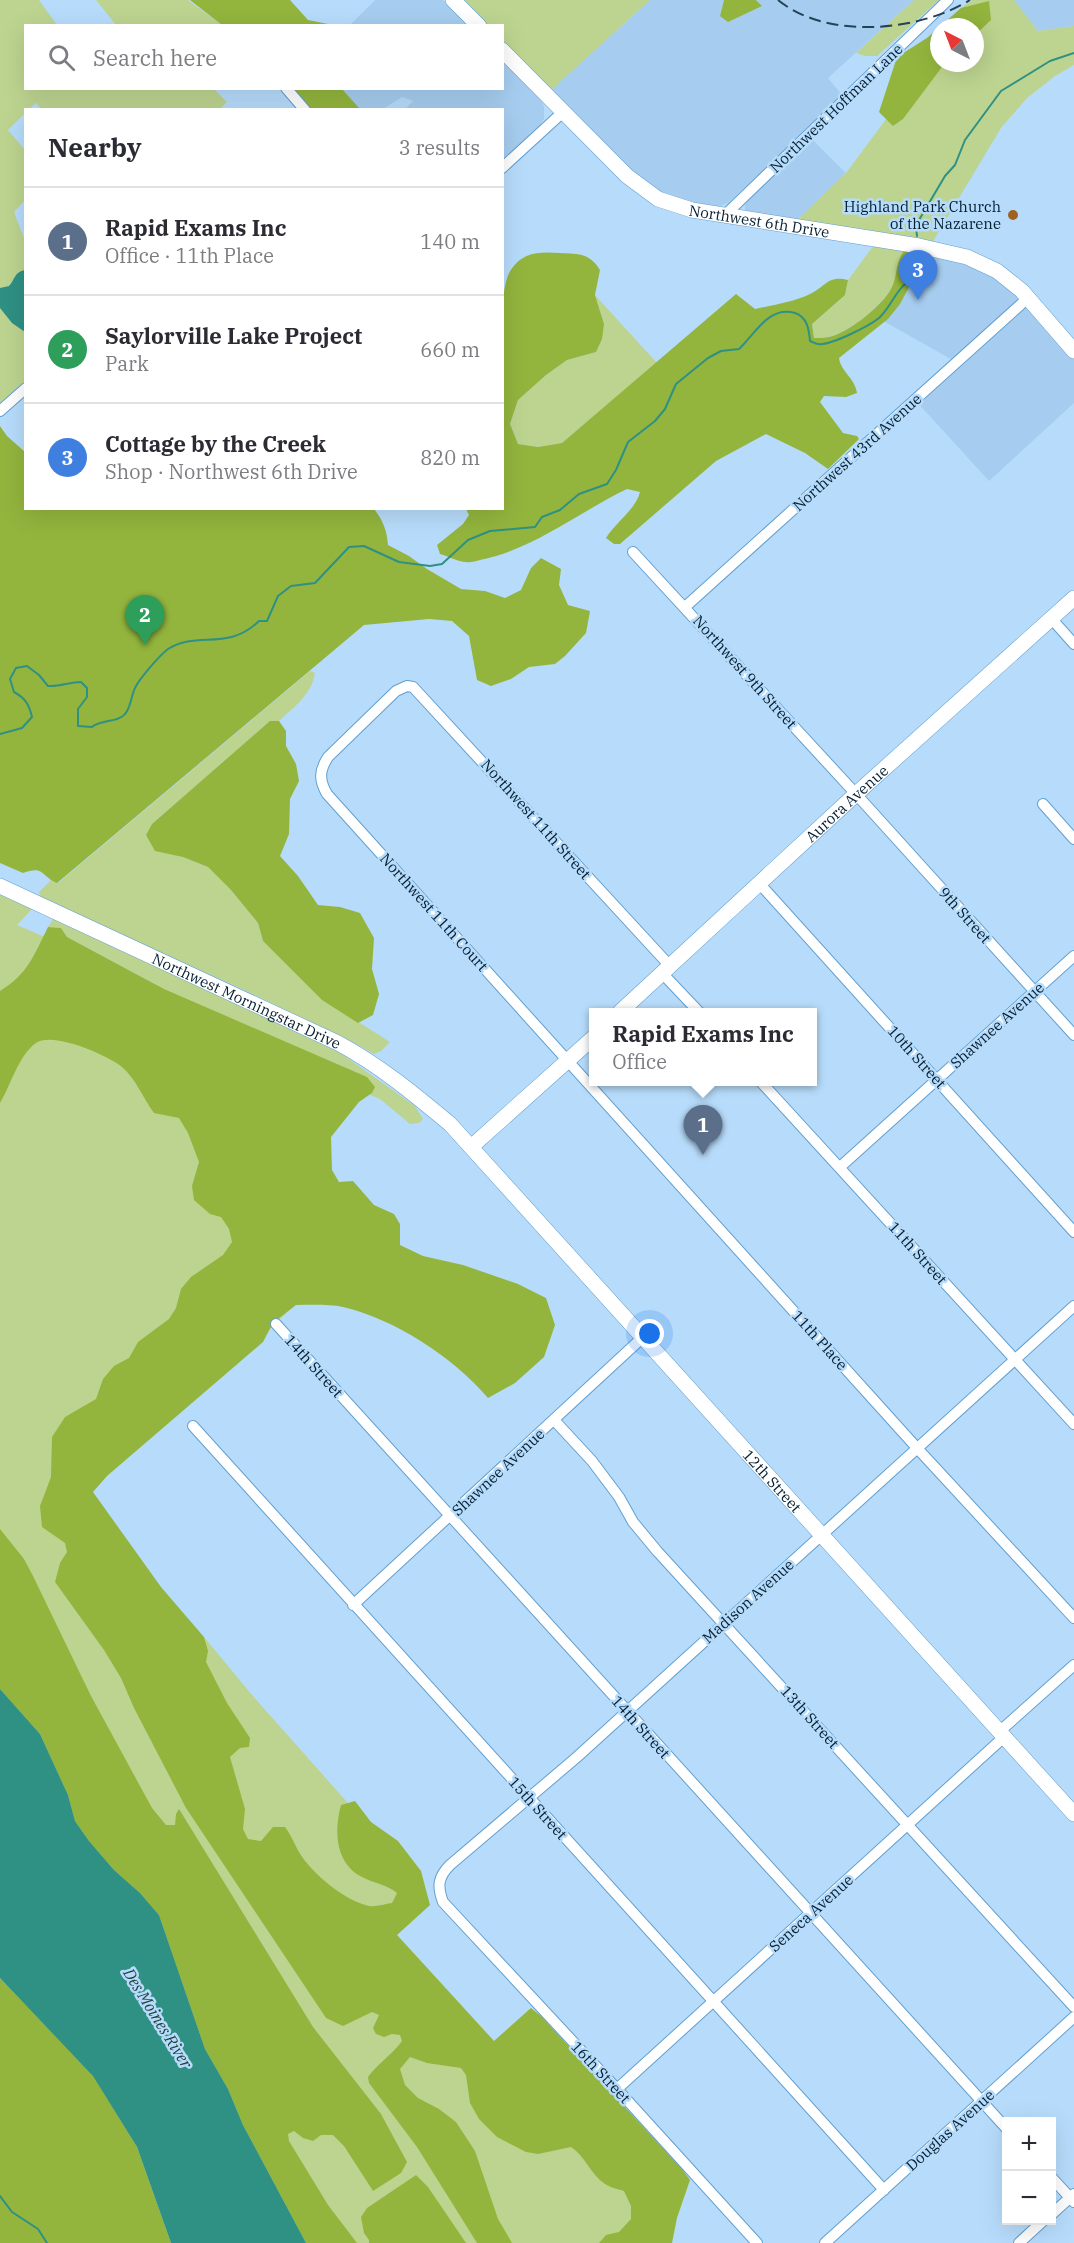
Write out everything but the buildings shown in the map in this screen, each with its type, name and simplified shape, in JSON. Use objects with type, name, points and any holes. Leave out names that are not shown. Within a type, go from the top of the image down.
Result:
[{"type":"main road","points":[[453,0],[477,24]]},
{"type":"main road","name":"Northwest 6th Drive","points":[[504,52],[627,176],[647,192],[679,207],[724,216],[959,254],[997,271],[1029,297],[1074,351]]},
{"type":"main road","name":"Aurora Avenue","points":[[624,1008],[856,794],[1074,598]]},
{"type":"main road","name":"Northwest Morningstar Drive","points":[[0,886],[368,1059],[450,1124],[471,1147]]},
{"type":"main road","points":[[471,1147],[589,1041]]},
{"type":"main road","name":"12th Street","points":[[471,1147],[820,1536],[1074,1814]]},
{"type":"street","name":"Northwest Hoffman Lane","points":[[724,216],[948,0]]},
{"type":"street","points":[[288,90],[303,108]]},
{"type":"street","points":[[504,166],[563,112]]},
{"type":"street","name":"Northwest 43rd Avenue","points":[[685,607],[1029,297]]},
{"type":"street","points":[[0,411],[24,390]]},
{"type":"street","name":"Northwest 9th Street","points":[[633,552],[856,794]]},
{"type":"street","points":[[1051,618],[1074,644]]},
{"type":"street","name":"Northwest 11th Street","points":[[328,757],[396,691],[407,686],[419,691],[666,970]]},
{"type":"street","name":"Northwest 11th Court","points":[[328,757],[320,775],[327,794],[568,1060]]},
{"type":"street","name":"9th Street","points":[[856,794],[1074,1035]]},
{"type":"street","points":[[1043,804],[1074,839]]},
{"type":"street","name":"10th Street","points":[[759,883],[1074,1232]]},
{"type":"street","name":"Shawnee Avenue","points":[[840,1167],[1074,956]]},
{"type":"street","points":[[666,970],[696,1008]]},
{"type":"street","name":"11th Place","points":[[568,1060],[589,1083]]},
{"type":"street","name":"11th Place","points":[[591,1086],[917,1448],[1074,1618]]},
{"type":"street","name":"11th Street","points":[[765,1086],[1074,1424]]},
{"type":"street","name":"Madison Avenue","points":[[442,1902],[438,1889],[439,1880],[444,1871],[626,1711],[1074,1306]]},
{"type":"street","name":"14th Street","points":[[276,1324],[1002,2124]]},
{"type":"street","name":"Shawnee Avenue","points":[[353,1605],[642,1338]]},
{"type":"street","name":"13th Street","points":[[554,1420],[592,1461],[620,1497],[633,1522],[1074,2007]]},
{"type":"street","name":"15th Street","points":[[193,1426],[884,2190]]},
{"type":"street","name":"Seneca Avenue","points":[[617,2089],[908,1825],[1074,1665]]},
{"type":"street","name":"16th Street","points":[[442,1902],[757,2243]]},
{"type":"street","name":"Douglas Avenue","points":[[825,2243],[1074,2017]]},
{"type":"street","points":[[1056,2182],[1072,2198],[1056,2211]]},
{"type":"street","points":[[1019,2243],[1039,2225]]},
{"type":"shaded area","points":[[0,0],[39,0],[56,24],[24,24],[24,90],[215,90],[227,102],[221,108],[40,108],[36,103],[30,108],[24,108],[24,114],[8,130],[24,149],[24,201],[14,212],[24,238],[24,382],[0,403]]},
{"type":"shaded area","points":[[96,0],[188,0],[221,24],[115,24]]},
{"type":"shaded area","points":[[375,0],[443,0],[467,24],[351,24]]},
{"type":"shaded area","points":[[460,0],[650,0],[549,92],[504,45],[504,24],[484,24]]},
{"type":"shaded area","points":[[650,0],[724,0],[720,16],[761,6],[756,0],[914,0],[828,78],[842,95],[728,203],[714,208],[698,206],[648,188],[549,92]]},
{"type":"shaded area","points":[[914,0],[939,0],[877,56],[856,53]]},
{"type":"shaded area","points":[[972,0],[1014,0],[1038,31],[1074,26],[1074,65],[1055,76],[1027,98],[1001,128],[932,243],[794,223],[846,173],[886,119],[894,126],[938,72],[984,72],[984,18],[982,18],[988,2],[961,8]]},
{"type":"shaded area","points":[[1014,0],[1074,0],[1074,26],[1038,31]]},
{"type":"shaded area","points":[[504,61],[538,96],[544,106],[544,119],[537,129],[504,159],[504,108],[406,108],[413,101],[402,97],[385,108],[359,108],[343,90],[504,90]]},
{"type":"shaded area","points":[[811,138],[846,173],[794,223],[752,215],[745,211],[745,205],[753,193]]},
{"type":"shaded area","points":[[874,245],[905,250],[887,296],[854,325],[836,334],[814,338],[812,324],[845,295],[848,280]]},
{"type":"shaded area","points":[[919,246],[990,267],[1074,351],[1074,403],[989,481],[915,400],[956,362],[878,318]]},
{"type":"shaded area","points":[[595,295],[657,363],[562,443],[538,447],[518,444],[510,424],[518,400],[567,360],[596,352],[604,324]]},
{"type":"shaded area","points":[[310,671],[315,673],[313,681],[306,694],[296,705],[279,721],[270,722],[152,824],[146,836],[183,857],[208,867],[231,890],[258,923],[263,941],[346,1014],[390,1042],[374,1054],[242,989],[50,902],[40,897],[39,892],[51,880],[58,883]]},
{"type":"shaded area","points":[[0,894],[32,909],[17,925],[155,984],[67,937],[61,928],[48,927],[54,918],[342,1054],[415,1106],[423,1119],[419,1123],[410,1124],[380,1099],[370,1095],[372,1093],[226,1177],[318,1281],[269,1330],[77,1498],[205,1641],[204,1637],[252,1695],[419,1883],[430,1905],[397,1935],[494,2041],[531,2008],[690,2180],[655,2243],[306,2243],[0,1689]]},
{"type":"green space","points":[[190,0],[290,0],[308,20],[328,24],[221,24]]},
{"type":"green space","points":[[724,0],[756,0],[762,6],[728,22],[720,16]]},
{"type":"green space","points":[[989,1],[991,20],[984,27],[984,18],[949,18],[961,8]]},
{"type":"green space","points":[[930,35],[930,72],[938,72],[903,119],[893,126],[879,112],[897,57]]},
{"type":"green space","points":[[283,90],[343,90],[359,108],[301,108]]},
{"type":"green space","points":[[905,250],[926,255],[900,304],[888,319],[839,358],[842,367],[854,383],[857,393],[846,397],[824,396],[820,402],[843,433],[857,436],[859,439],[828,469],[805,453],[766,434],[716,461],[620,544],[614,544],[606,538],[630,510],[640,492],[627,489],[538,539],[500,555],[468,562],[440,554],[437,545],[463,524],[469,515],[466,510],[504,510],[504,292],[509,274],[523,258],[540,253],[577,254],[592,260],[600,270],[595,295],[604,324],[602,339],[596,352],[567,360],[518,400],[510,424],[518,444],[538,447],[562,443],[736,294],[755,309],[804,297],[831,280],[848,280],[845,295],[812,324],[814,338],[829,337],[855,325],[887,296]]},
{"type":"green space","points":[[0,426],[7,436],[24,451],[24,510],[375,510],[384,526],[388,545],[461,589],[485,591],[505,598],[521,590],[531,568],[541,558],[561,569],[559,585],[568,605],[590,611],[586,633],[555,664],[529,667],[511,679],[491,686],[477,680],[469,636],[452,621],[429,619],[364,625],[57,883],[42,872],[35,870],[23,873],[0,863]]},
{"type":"green space","points":[[270,721],[279,721],[286,731],[286,746],[296,764],[299,781],[290,799],[289,834],[280,856],[298,876],[318,905],[340,907],[360,913],[374,938],[372,969],[379,994],[373,1015],[358,1023],[322,1000],[263,941],[258,923],[231,890],[208,867],[183,857],[155,851],[146,835],[152,824]]},
{"type":"green space","points":[[48,927],[61,928],[67,937],[164,989],[367,1077],[375,1087],[372,1093],[359,1102],[331,1137],[332,1170],[339,1182],[353,1181],[374,1205],[394,1214],[400,1224],[400,1245],[423,1256],[463,1265],[518,1284],[546,1298],[555,1325],[544,1357],[515,1383],[488,1398],[441,1355],[383,1321],[343,1307],[296,1305],[273,1323],[263,1342],[107,1476],[93,1492],[161,1587],[204,1637],[208,1651],[206,1662],[227,1703],[250,1738],[249,1747],[240,1748],[230,1757],[245,1809],[243,1829],[248,1839],[261,1841],[273,1827],[285,1827],[304,1860],[320,1877],[339,1892],[369,1906],[392,1903],[397,1893],[362,1877],[346,1864],[337,1836],[341,1805],[355,1801],[371,1822],[398,1841],[421,1871],[430,1905],[397,1935],[494,2041],[531,2008],[541,2016],[682,2169],[690,2180],[677,2218],[672,2243],[599,2243],[606,2235],[619,2232],[631,2219],[631,2206],[624,2191],[600,2180],[571,2147],[538,2154],[526,2152],[497,2137],[479,2119],[470,2103],[466,2075],[461,2068],[427,2063],[410,2057],[400,2069],[405,2085],[418,2098],[439,2109],[456,2122],[475,2151],[498,2219],[512,2243],[477,2243],[417,2147],[369,2083],[368,2077],[402,2041],[400,2035],[392,2034],[384,2037],[376,2034],[373,2028],[379,2015],[372,2012],[343,2026],[326,2018],[186,1808],[121,1678],[104,1650],[55,1582],[60,1563],[67,1552],[65,1543],[42,1527],[40,1506],[51,1477],[52,1437],[65,1417],[96,1399],[103,1379],[114,1366],[129,1358],[138,1342],[169,1319],[176,1308],[181,1289],[191,1277],[223,1255],[232,1242],[229,1229],[221,1217],[210,1214],[194,1200],[192,1186],[199,1162],[188,1133],[179,1118],[154,1113],[131,1077],[122,1067],[105,1056],[67,1042],[44,1040],[36,1043],[24,1055],[0,1103],[0,991],[24,971]]},
{"type":"green space","points":[[0,1529],[24,1559],[91,1696],[152,1808],[166,1825],[175,1825],[179,1809],[313,2027],[381,2114],[407,2162],[401,2173],[373,2191],[344,2146],[333,2135],[321,2135],[313,2141],[303,2138],[294,2131],[288,2134],[289,2141],[328,2205],[357,2243],[306,2243],[243,2125],[228,2089],[205,2049],[159,1915],[89,1841],[75,1821],[68,1795],[40,1734],[0,1689]]},
{"type":"green space","points":[[0,1978],[93,2075],[137,2147],[171,2243],[0,2243]]},
{"type":"green space","points":[[416,2175],[428,2187],[466,2243],[369,2243],[364,2233],[361,2217],[367,2208]]},
{"type":"water","points":[[24,270],[24,331],[12,323],[0,308],[0,288],[9,286]]},
{"type":"water","name":"Des Moines River","points":[[0,1689],[40,1734],[68,1795],[75,1821],[89,1841],[159,1915],[205,2049],[228,2089],[243,2125],[306,2243],[171,2243],[137,2147],[93,2076],[0,1978]]},
{"type":"waterway","points":[[917,236],[916,228],[919,220],[945,176],[955,165],[965,140],[1001,91],[1050,61],[1074,53]]},
{"type":"waterway","points":[[0,734],[22,728],[32,717],[26,702],[14,692],[10,679],[16,668],[27,666],[48,686],[81,682],[87,688],[87,697],[78,709],[78,726],[92,727],[118,719],[125,714],[137,684],[168,649],[190,641],[236,636],[259,621],[267,621],[278,596],[291,586],[315,583],[349,547],[364,546],[399,562],[430,566],[442,564],[468,540],[490,531],[535,527],[542,517],[560,510],[579,494],[607,484],[628,442],[655,421],[665,409],[676,384],[708,358],[721,351],[739,349],[763,322],[778,313],[795,313],[802,317],[807,324],[810,341],[817,344],[840,339],[879,318],[905,284],[907,270],[914,255]]},
{"type":"waterway","points":[[0,2196],[12,2212],[38,2229],[47,2243]]},
{"type":"railway","points":[[778,0],[798,13],[821,21],[847,26],[873,27],[899,25],[925,19],[949,11],[970,0]]},
{"type":"place","name":"Highland Park Church of the Nazarene","points":[[1013,215]]},
{"type":"place","name":"Cottage by the Creek","points":[[918,300]]},
{"type":"place","name":"Saylorville Lake Project","points":[[145,645]]},
{"type":"place","name":"Rapid Exams Inc","points":[[703,1155]]}]
